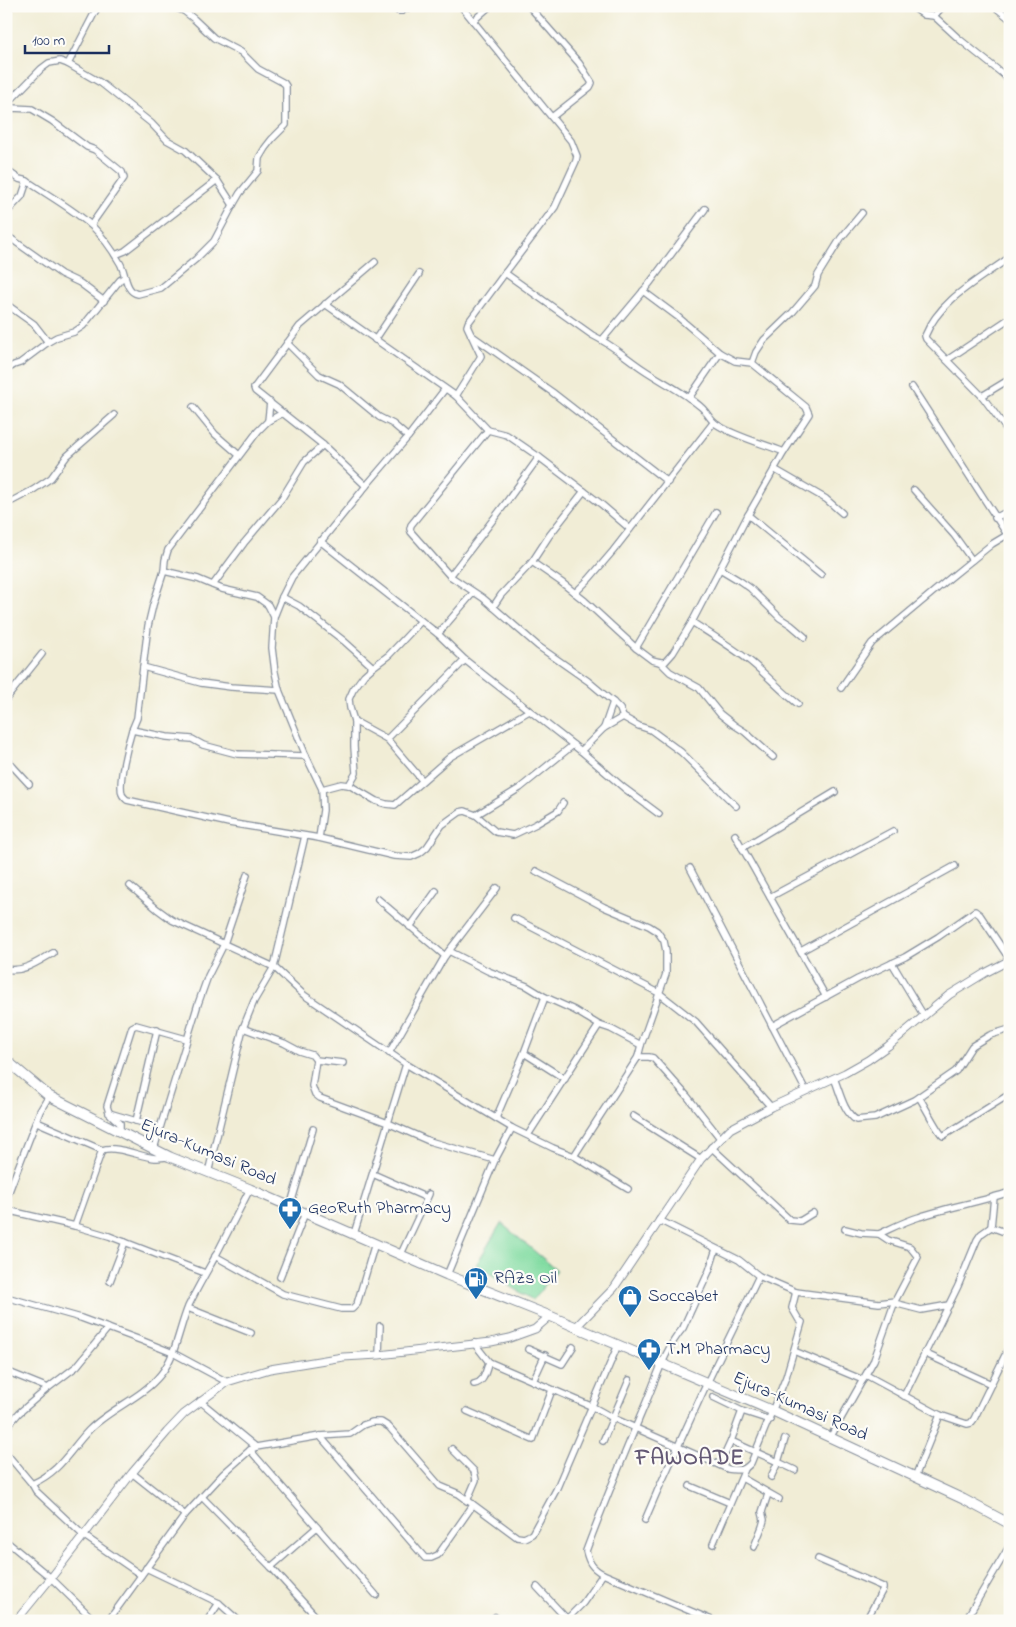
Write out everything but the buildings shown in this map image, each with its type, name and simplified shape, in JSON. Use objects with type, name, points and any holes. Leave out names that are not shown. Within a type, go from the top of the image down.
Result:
[{"type":"main road","name":"Ejura-Kumasi Road","points":[[6,1060],[49,1096],[170,1157],[250,1189],[447,1275],[550,1316],[662,1364],[771,1416],[830,1438],[963,1499],[1010,1524]]},
{"type":"street","points":[[6,10],[11,6]]},
{"type":"street","points":[[68,64],[98,6]]},
{"type":"street","points":[[6,170],[27,181],[91,225],[99,233],[125,271],[125,277],[131,292],[134,294],[161,288],[196,259],[219,235],[240,193],[258,171],[259,158],[265,148],[286,125],[286,86],[284,82],[258,68],[241,52],[214,38],[184,11],[172,6]]},
{"type":"street","points":[[392,6],[398,11],[402,11],[411,6]]},
{"type":"street","points":[[456,396],[481,356],[467,326],[468,323],[555,207],[577,156],[571,141],[552,116],[461,6]]},
{"type":"street","points":[[473,20],[490,6]]},
{"type":"street","points":[[529,6],[579,63],[592,83],[590,88],[552,116]]},
{"type":"street","points":[[911,6],[924,14],[934,16],[1010,82]]},
{"type":"street","points":[[934,16],[943,6]]},
{"type":"street","points":[[994,6],[1010,19]]},
{"type":"street","points":[[6,105],[40,69],[49,63],[60,61],[68,64],[101,83],[151,123],[167,140],[185,150],[217,180],[233,205]]},
{"type":"street","points":[[6,109],[32,109],[87,147],[95,150],[122,172],[124,178],[91,225]]},
{"type":"street","points":[[115,255],[125,251],[217,180]]},
{"type":"street","points":[[6,212],[22,196],[27,181]]},
{"type":"street","points":[[602,340],[643,291],[706,209]]},
{"type":"street","points":[[752,363],[756,352],[764,340],[792,313],[815,286],[818,275],[841,238],[862,213]]},
{"type":"street","points":[[6,235],[61,274],[80,283],[104,301]]},
{"type":"street","points":[[1010,257],[952,298],[937,314],[925,336],[982,396],[1010,434]]},
{"type":"street","points":[[366,486],[324,445],[255,391],[254,388],[300,326],[375,262]]},
{"type":"street","points":[[505,273],[592,335],[623,353],[642,369],[689,398],[707,413],[713,423],[725,430],[784,452]]},
{"type":"street","points":[[375,340],[419,274]]},
{"type":"street","points":[[6,370],[20,364],[48,342],[74,332],[83,326],[120,280],[125,277]]},
{"type":"street","points":[[643,291],[678,317],[720,353],[735,361],[752,363],[806,406],[809,414],[784,452],[748,515],[692,622],[668,659],[660,662]]},
{"type":"street","points":[[6,304],[34,324],[48,342]]},
{"type":"street","points":[[325,304],[456,396],[488,430],[507,435],[539,456],[584,490],[630,529]]},
{"type":"street","points":[[947,360],[1010,318]]},
{"type":"street","points":[[471,334],[552,392],[668,482]]},
{"type":"street","points":[[287,343],[319,374],[339,384],[379,417],[393,424],[408,437]]},
{"type":"street","points":[[689,398],[720,353]]},
{"type":"street","points":[[982,396],[1010,378]]},
{"type":"street","points":[[841,688],[872,643],[972,560],[1008,537],[912,387]]},
{"type":"street","points":[[319,838],[323,810],[322,789],[306,756],[279,690],[272,648],[274,617],[292,577],[408,437],[445,388]]},
{"type":"street","points":[[268,421],[270,402]]},
{"type":"street","points":[[193,407],[215,434],[239,455]]},
{"type":"street","points":[[283,413],[268,421],[258,431],[168,550],[164,571],[151,612],[137,718],[128,744],[122,782],[122,795],[127,800],[229,823],[319,838],[394,856],[411,857],[427,847],[442,825],[460,812],[465,811],[476,815],[496,832],[504,835],[513,835],[558,811],[563,803]]},
{"type":"street","points":[[6,501],[12,501],[51,478],[67,456],[114,414]]},
{"type":"street","points":[[575,593],[613,551],[713,423]]},
{"type":"street","points":[[488,430],[411,525],[411,532],[430,556],[450,576],[483,598],[538,646],[588,681],[620,709],[623,717],[651,730],[681,752],[736,806]]},
{"type":"street","points":[[213,585],[244,543],[282,498],[304,462],[324,445]]},
{"type":"street","points":[[450,576],[539,456]]},
{"type":"street","points":[[774,469],[826,499],[842,513]]},
{"type":"street","points":[[493,607],[501,595],[532,562],[548,536],[584,490]]},
{"type":"street","points":[[914,490],[954,535],[972,560]]},
{"type":"street","points":[[995,518],[1010,510]]},
{"type":"street","points":[[636,648],[716,512]]},
{"type":"street","points":[[748,515],[821,575]]},
{"type":"street","points":[[320,541],[438,634],[465,660],[659,814]]},
{"type":"street","points":[[532,562],[575,593],[636,648],[652,660],[660,662],[670,672],[699,688],[720,714],[745,732],[773,757]]},
{"type":"street","points":[[720,569],[750,588],[780,618],[805,637]]},
{"type":"street","points":[[164,571],[198,579],[222,589],[257,597],[268,605],[274,617]]},
{"type":"street","points":[[438,634],[473,593]]},
{"type":"street","points":[[282,597],[299,606],[344,640],[368,660],[373,667]]},
{"type":"street","points":[[349,786],[356,773],[354,721],[349,699],[364,675],[390,655],[421,621]]},
{"type":"street","points":[[692,622],[750,661],[784,694],[798,704]]},
{"type":"street","points":[[6,699],[42,654]]},
{"type":"street","points":[[387,738],[465,660]]},
{"type":"street","points":[[143,667],[201,683],[231,688],[279,690]]},
{"type":"street","points":[[604,728],[613,702]]},
{"type":"street","points":[[322,789],[341,784],[349,786],[376,801],[395,805],[450,757],[529,711]]},
{"type":"street","points":[[581,751],[604,728],[623,717]]},
{"type":"street","points":[[354,721],[387,738],[422,780]]},
{"type":"street","points":[[132,730],[167,737],[192,739],[203,745],[237,754],[306,756]]},
{"type":"street","points":[[476,815],[520,788],[573,745]]},
{"type":"street","points":[[6,759],[29,784]]},
{"type":"street","points":[[742,848],[835,792]]},
{"type":"street","points":[[770,897],[893,831]]},
{"type":"street","points":[[735,834],[826,997]]},
{"type":"street","points":[[208,1173],[243,1028],[254,1001],[274,967],[306,836]]},
{"type":"street","points":[[801,951],[955,866]]},
{"type":"street","points":[[690,868],[806,1091]]},
{"type":"street","points":[[536,871],[604,907],[656,931],[664,941],[666,951],[666,974],[638,1057],[574,1156]]},
{"type":"street","points":[[154,1149],[186,1039],[208,976],[224,944],[247,875]]},
{"type":"street","points":[[130,886],[172,920],[274,967],[304,995],[406,1064],[512,1128],[574,1156],[628,1190]]},
{"type":"street","points":[[389,1053],[447,954],[497,888]]},
{"type":"street","points":[[410,927],[436,891]]},
{"type":"street","points":[[378,899],[410,927],[447,954],[527,986],[599,1025],[611,1029],[641,1045]]},
{"type":"street","points":[[576,1327],[614,1288],[700,1159],[730,1129],[868,1060],[888,1046],[949,995],[1010,960],[975,911],[938,937],[772,1026]]},
{"type":"street","points":[[514,918],[659,993],[696,1022],[771,1107]]},
{"type":"street","points":[[6,969],[14,971],[23,968],[53,953]]},
{"type":"street","points":[[892,963],[924,1016]]},
{"type":"street","points":[[496,1118],[524,1053],[545,997]]},
{"type":"street","points":[[120,1132],[120,1122],[112,1117],[107,1106],[132,1027],[136,1025],[186,1039]]},
{"type":"street","points":[[528,1135],[599,1025]]},
{"type":"street","points":[[243,1028],[284,1043],[299,1052],[312,1055],[316,1060],[343,1063]]},
{"type":"street","points":[[834,1078],[846,1110],[851,1117],[856,1120],[875,1118],[919,1097],[956,1070],[972,1046],[990,1035],[1010,1029]]},
{"type":"street","points":[[136,1121],[157,1030]]},
{"type":"street","points":[[524,1053],[565,1079]]},
{"type":"street","points":[[638,1057],[653,1058],[687,1096],[720,1138]]},
{"type":"street","points":[[316,1060],[312,1086],[315,1094],[326,1101],[388,1123],[429,1141],[452,1146],[495,1160]]},
{"type":"street","points":[[354,1234],[406,1064]]},
{"type":"street","points":[[919,1097],[928,1110],[939,1133],[943,1136],[1010,1094]]},
{"type":"street","points":[[6,1199],[40,1111],[49,1096]]},
{"type":"street","points":[[109,1112],[160,1128]]},
{"type":"street","points":[[633,1116],[700,1159]]},
{"type":"street","points":[[37,1122],[102,1150],[115,1149],[155,1158],[170,1157]]},
{"type":"street","points":[[447,1275],[495,1160],[512,1128]]},
{"type":"street","points":[[290,1207],[313,1129]]},
{"type":"street","points":[[711,1147],[790,1220],[800,1221],[813,1214]]},
{"type":"street","points":[[74,1226],[102,1150]]},
{"type":"street","points":[[373,1174],[428,1196],[401,1254]]},
{"type":"street","points":[[32,1484],[51,1473],[101,1419],[136,1397],[162,1373],[172,1353],[188,1308],[250,1189]]},
{"type":"street","points":[[845,1229],[879,1234],[920,1216],[1010,1192]]},
{"type":"street","points":[[991,1227],[994,1197]]},
{"type":"street","points":[[6,1210],[74,1226],[125,1242],[205,1273]]},
{"type":"street","points":[[280,1277],[305,1213]]},
{"type":"street","points":[[659,1220],[739,1260],[759,1276],[796,1292],[879,1303],[894,1302],[921,1310],[949,1305]]},
{"type":"street","points":[[991,1227],[1010,1234]]},
{"type":"street","points":[[904,1396],[949,1305],[980,1234],[991,1227]]},
{"type":"street","points":[[830,1438],[874,1360],[894,1302],[918,1257],[910,1246],[888,1240],[879,1234]]},
{"type":"street","points":[[110,1281],[125,1242]]},
{"type":"street","points":[[215,1256],[283,1294],[342,1309],[352,1309],[357,1304],[375,1243]]},
{"type":"street","points":[[714,1621],[603,1574],[593,1568],[586,1551],[662,1364],[673,1342],[684,1328],[709,1271],[716,1249]]},
{"type":"street","points":[[645,1520],[759,1276]]},
{"type":"street","points":[[713,1544],[746,1469],[751,1463],[786,1377],[802,1322],[792,1308],[796,1292]]},
{"type":"street","points":[[6,1297],[81,1318],[108,1328],[172,1353],[227,1382]]},
{"type":"street","points":[[188,1308],[251,1333]]},
{"type":"street","points":[[16,1621],[132,1473],[167,1432],[184,1414],[227,1382],[270,1369],[343,1357],[491,1342],[522,1335],[535,1328],[550,1316]]},
{"type":"street","points":[[379,1354],[380,1326]]},
{"type":"street","points":[[6,1428],[19,1413],[77,1366],[108,1328]]},
{"type":"street","points":[[474,1343],[489,1362],[728,1469],[746,1469]]},
{"type":"street","points":[[108,1621],[185,1516],[223,1474],[250,1450],[256,1447],[320,1436],[350,1434],[363,1425],[372,1422],[381,1422],[389,1427],[440,1486],[459,1494],[517,1536],[524,1538],[532,1534],[556,1490],[618,1345]]},
{"type":"street","points":[[794,1351],[864,1378],[940,1415],[964,1424],[971,1423],[1010,1345]]},
{"type":"street","points":[[528,1348],[564,1364],[573,1347]]},
{"type":"street","points":[[924,1353],[991,1384]]},
{"type":"street","points":[[532,1381],[544,1356]]},
{"type":"street","points":[[474,1384],[480,1383],[483,1379],[489,1362]]},
{"type":"street","points":[[6,1371],[48,1388]]},
{"type":"street","points":[[603,1441],[629,1380]]},
{"type":"street","points":[[467,1411],[533,1440],[552,1390]]},
{"type":"street","points":[[713,1397],[742,1411],[771,1416]]},
{"type":"street","points":[[200,1401],[256,1447]]},
{"type":"street","points":[[720,1465],[742,1411]]},
{"type":"street","points":[[915,1477],[940,1415]]},
{"type":"street","points":[[320,1436],[425,1558],[438,1555],[473,1505]]},
{"type":"street","points":[[771,1477],[785,1439]]},
{"type":"street","points":[[730,1441],[794,1470]]},
{"type":"street","points":[[452,1449],[474,1471],[476,1480],[467,1501]]},
{"type":"street","points":[[250,1450],[376,1595]]},
{"type":"street","points":[[6,1452],[36,1491],[83,1536],[141,1575]]},
{"type":"street","points":[[132,1473],[185,1516]]},
{"type":"street","points":[[742,1478],[779,1499]]},
{"type":"street","points":[[690,1486],[730,1504]]},
{"type":"street","points":[[754,1547],[764,1520],[762,1512],[768,1494]]},
{"type":"street","points":[[202,1497],[271,1567],[320,1621]]},
{"type":"street","points":[[271,1567],[317,1527]]},
{"type":"street","points":[[6,1541],[51,1578],[95,1621]]},
{"type":"street","points":[[965,1621],[1010,1545]]},
{"type":"street","points":[[818,1559],[883,1587],[869,1616],[871,1621]]},
{"type":"street","points":[[146,1568],[218,1603],[238,1621]]},
{"type":"street","points":[[537,1586],[566,1620],[583,1603],[603,1574]]},
{"type":"street","points":[[207,1621],[218,1603]]},
{"type":"green space","points":[[501,1223],[557,1270],[533,1300],[476,1265]]},
{"type":"place","name":"GeoRuth Pharmacy","points":[[290,1230]]},
{"type":"place","name":"RAZs Oil","points":[[476,1300]]},
{"type":"place","name":"Soccabet","points":[[630,1318]]},
{"type":"place","name":"T.M Pharmacy","points":[[649,1371]]},
{"type":"district","name":"FAWOADE","points":[[690,1459]]}]
